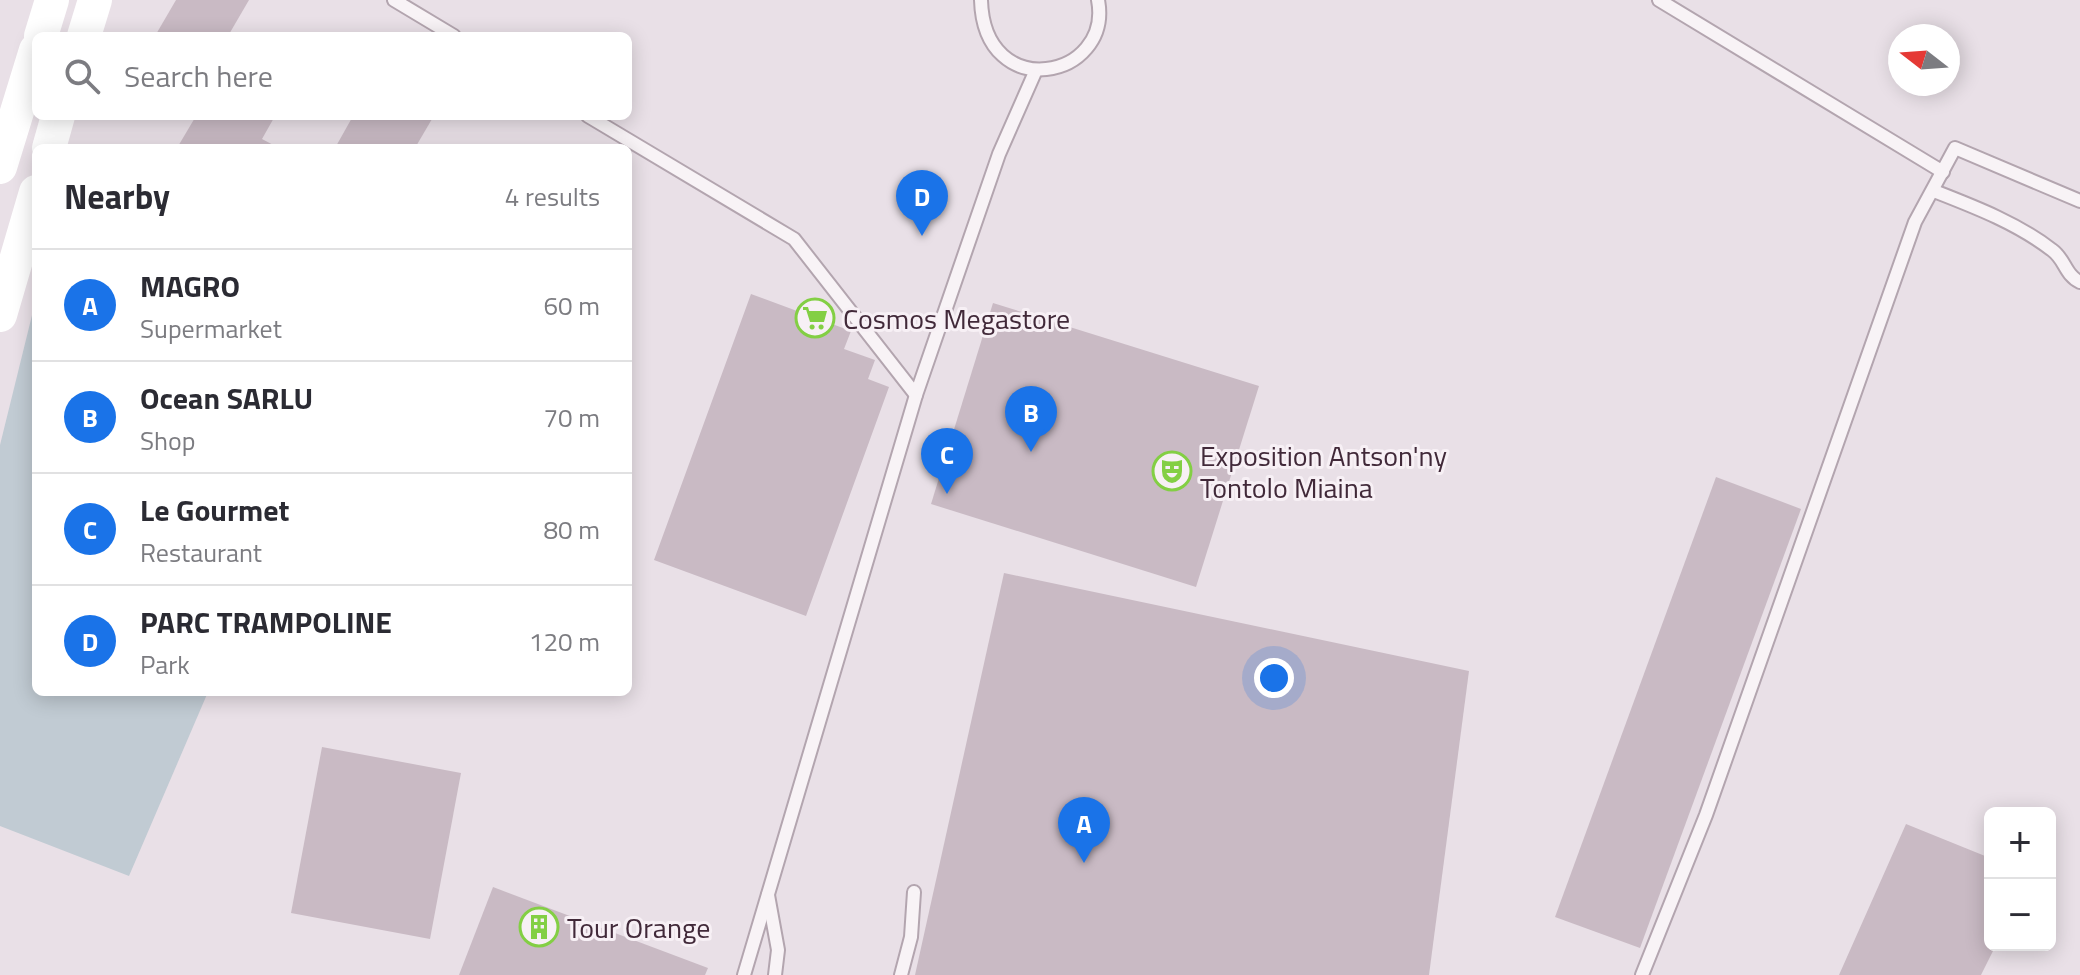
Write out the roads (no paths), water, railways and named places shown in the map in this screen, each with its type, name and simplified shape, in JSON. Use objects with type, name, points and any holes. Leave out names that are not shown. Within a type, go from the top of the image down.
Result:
[{"type":"main road","points":[[42,32],[52,0]]},
{"type":"main road","points":[[85,32],[95,0]]},
{"type":"main road","points":[[0,167],[32,63]]},
{"type":"main road","points":[[50,144],[57,120]]},
{"type":"main road","points":[[0,315],[32,206]]},
{"type":"lane","points":[[394,0],[447,32]]},
{"type":"lane","points":[[981,0],[982,25],[993,47],[1012,63],[1036,70],[1053,69],[1082,53],[1098,24],[1098,0]]},
{"type":"lane","points":[[1659,0],[1943,172]]},
{"type":"lane","points":[[744,975],[916,395],[999,154],[1036,70]]},
{"type":"lane","points":[[595,120],[794,239],[916,395]]},
{"type":"lane","points":[[1642,975],[1706,815],[1915,222],[1955,148],[2080,201]]},
{"type":"lane","points":[[1934,191],[1997,216],[2031,236],[2056,252],[2071,278],[2080,282]]},
{"type":"lane","points":[[767,891],[778,950],[775,975]]},
{"type":"lane","points":[[901,975],[911,937],[914,892]]},
{"type":"place","name":"PARC TRAMPOLINE","points":[[922,236]]},
{"type":"place","name":"Cosmos Megastore","points":[[815,318]]},
{"type":"place","name":"Ocean SARLU","points":[[1031,452]]},
{"type":"place","name":"Exposition Antson'ny Tontolo Miaina","points":[[1172,471]]},
{"type":"place","name":"Le Gourmet","points":[[947,494]]},
{"type":"place","name":"MAGRO","points":[[1084,863]]},
{"type":"place","name":"Tour Orange","points":[[539,927]]}]
